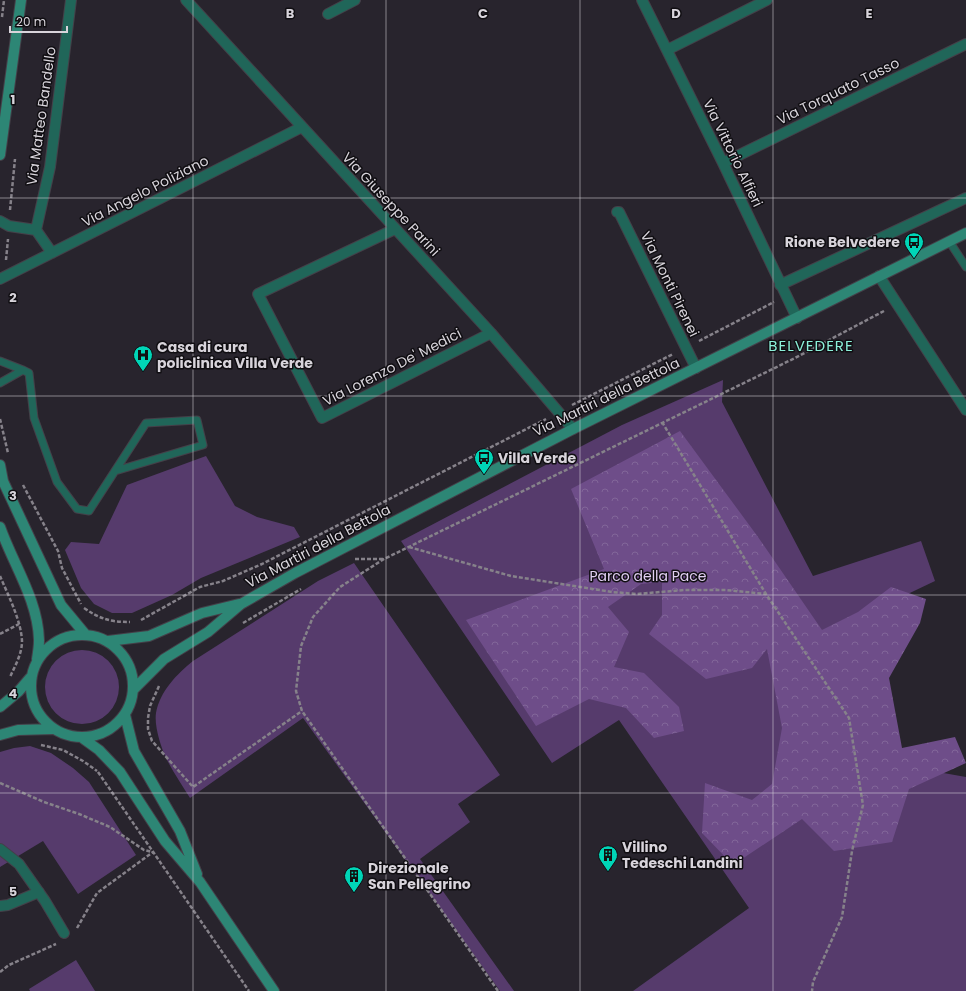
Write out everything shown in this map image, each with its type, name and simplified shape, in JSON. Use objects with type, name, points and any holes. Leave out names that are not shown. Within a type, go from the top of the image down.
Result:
[{"type":"main road","points":[[0,154],[21,0]]},
{"type":"main road","name":"Via Martiri della Bettola","points":[[133,690],[164,659],[208,632],[240,604],[295,572],[573,429],[966,233]]},
{"type":"main road","points":[[0,465],[3,481],[61,605],[85,634]]},
{"type":"main road","points":[[0,527],[32,602],[36,616],[39,641],[37,659]]},
{"type":"main road","name":"Via Martiri della Bettola","points":[[108,641],[149,636],[202,613],[240,604]]},
{"type":"main road","name":"Via Martiri della Bettola","points":[[85,634],[108,641],[119,650],[127,662],[132,676],[132,699],[124,715],[118,723],[101,734],[81,737],[71,736],[54,729],[44,721],[37,712],[32,701],[30,678],[37,659],[46,648],[58,640],[71,635],[85,634]]},
{"type":"main road","name":"Via Martiri della Bettola","points":[[0,707],[18,692],[30,678]]},
{"type":"main road","points":[[124,715],[134,751],[180,831],[200,882]]},
{"type":"main road","name":"Via Martiri della Bettola","points":[[0,735],[18,730],[54,729]]},
{"type":"main road","points":[[81,737],[99,750],[120,772],[165,841],[200,882],[274,991]]},
{"type":"street","name":"Via Matteo Bandello","points":[[36,230],[50,167],[71,0]]},
{"type":"street","name":"Via Giuseppe Parini","points":[[186,0],[491,333],[573,429]]},
{"type":"street","points":[[328,14],[355,0]]},
{"type":"street","name":"Via Vittorio Alfieri","points":[[642,0],[723,163],[797,318]]},
{"type":"street","points":[[666,50],[768,0]]},
{"type":"street","name":"Via Torquato Tasso","points":[[723,163],[966,44]]},
{"type":"street","name":"Via Angelo Poliziano","points":[[0,279],[302,127]]},
{"type":"street","points":[[780,285],[966,198]]},
{"type":"street","name":"Via Monti Pirenei","points":[[617,212],[619,212],[696,368]]},
{"type":"street","points":[[0,221],[9,226],[36,230],[52,253]]},
{"type":"street","name":"Via Lorenzo De' Medici","points":[[395,228],[258,294],[322,418],[491,333]]},
{"type":"street","points":[[879,276],[966,410]]},
{"type":"street","points":[[0,849],[19,864],[39,892],[64,933]]},
{"type":"street","points":[[0,906],[8,905],[39,892]]},
{"type":"lane","points":[[949,241],[966,267]]},
{"type":"lane","points":[[0,361],[29,373],[34,418],[57,482],[77,508],[89,511],[146,423],[197,420],[203,445],[116,471]]},
{"type":"lane","points":[[0,382],[23,370]]},
{"type":"path","points":[[21,482],[58,551],[62,568],[76,597],[84,608],[96,617],[115,622],[141,620],[200,587],[223,581],[262,564],[775,302]]},
{"type":"path","points":[[498,991],[302,711],[296,691],[301,646],[313,617],[340,587],[384,558],[795,358],[884,311],[881,305]]},
{"type":"path","points":[[0,418],[8,453]]},
{"type":"path","points":[[662,422],[766,594],[849,718],[863,805],[852,851],[842,917],[813,982],[812,991]]},
{"type":"path","points":[[408,547],[511,576],[612,592],[637,594],[684,590],[726,590],[766,594]]},
{"type":"path","points":[[351,559],[384,558]]},
{"type":"path","points":[[0,576],[19,624],[22,642],[17,663],[7,682]]},
{"type":"path","points":[[240,625],[305,586]]},
{"type":"path","points":[[141,620],[149,636]]},
{"type":"path","points":[[161,683],[150,706],[148,729],[152,741],[193,787],[302,711]]},
{"type":"path","points":[[35,744],[63,750],[83,761],[98,772]]},
{"type":"path","points":[[0,782],[44,802],[110,827],[144,850],[153,852],[248,991]]},
{"type":"path","points":[[75,930],[98,893],[153,852]]},
{"type":"path","points":[[0,972],[9,965],[58,943]]},
{"type":"green space","name":"Parco della Pace","points":[[723,380],[722,402],[813,576],[921,541],[935,581],[851,621],[904,766],[966,777],[966,991],[633,991],[749,908],[619,720],[552,763],[401,541],[622,425]]},
{"type":"green space","points":[[680,431],[758,537],[822,630],[858,612],[891,587],[926,599],[920,623],[889,678],[902,748],[955,737],[966,763],[909,789],[892,842],[834,851],[802,819],[733,865],[702,833],[705,783],[752,800],[772,784],[782,728],[767,649],[752,668],[706,679],[649,634],[662,615],[662,582],[641,584],[608,607],[629,632],[614,667],[644,673],[679,707],[684,731],[654,738],[626,708],[589,699],[536,726],[466,620],[604,569],[571,489]]},
{"type":"green space","points":[[206,456],[235,506],[257,517],[294,527],[300,537],[201,578],[172,595],[132,613],[112,613],[94,604],[81,588],[65,550],[71,542],[99,544],[127,485]]},
{"type":"green space","points":[[354,563],[500,775],[458,804],[470,822],[420,859],[514,991],[500,991],[303,718],[190,798],[166,758],[162,748],[157,730],[156,713],[158,705],[165,690],[181,672],[193,661],[318,581]]},
{"type":"green space","points":[[75,650],[89,650],[103,656],[113,666],[119,680],[117,701],[113,708],[103,718],[89,724],[75,724],[61,718],[51,708],[45,694],[45,680],[51,666],[61,656]]},
{"type":"green space","points":[[30,746],[51,753],[73,768],[89,782],[136,855],[78,894],[43,841],[0,867],[0,752]]},
{"type":"green space","points":[[76,960],[95,991],[30,991],[29,989]]},
{"type":"place","name":"Rione Belvedere","points":[[914,259]]},
{"type":"place","name":"Casa di cura policlinica Villa Verde","points":[[143,372]]},
{"type":"place","name":"Villa Verde","points":[[484,475]]},
{"type":"place","name":"Villino Tedeschi Landini","points":[[608,872]]},
{"type":"place","name":"Direzionale San Pellegrino","points":[[354,893]]},
{"type":"district","name":"BELVEDERE","points":[[811,345]]}]
